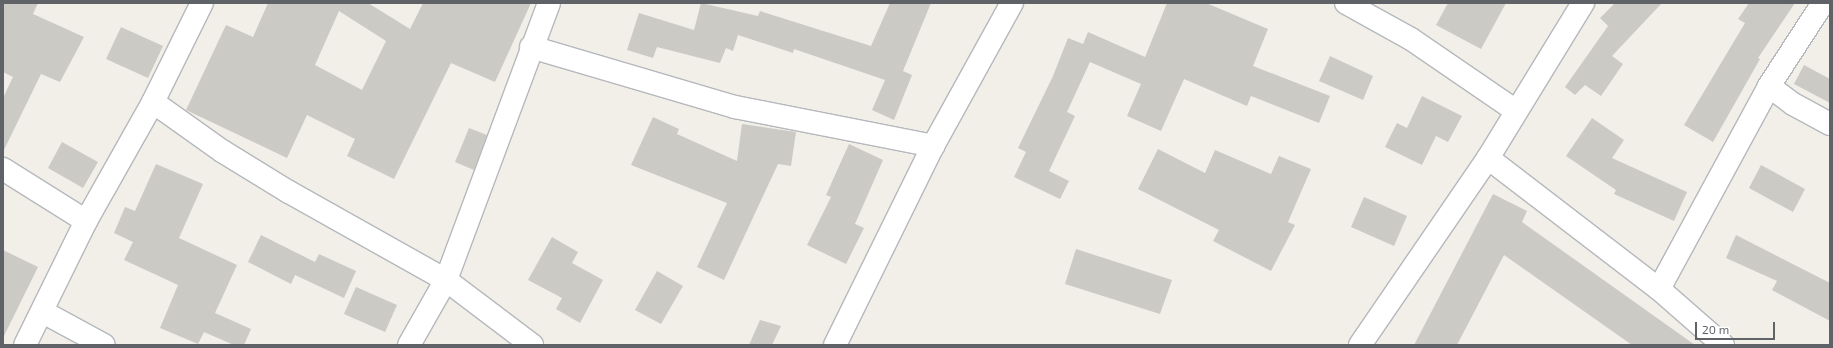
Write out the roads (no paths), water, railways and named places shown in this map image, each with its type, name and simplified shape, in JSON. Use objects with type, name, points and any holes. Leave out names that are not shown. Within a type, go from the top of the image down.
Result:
[{"type":"street","points":[[409,345],[446,280],[531,47],[549,3]]},
{"type":"street","points":[[834,345],[933,146],[1012,3]]},
{"type":"street","points":[[1346,3],[1411,39],[1516,111]]},
{"type":"street","points":[[1360,345],[1488,158],[1583,3]]},
{"type":"street","points":[[1659,289],[1769,86],[1823,3]]},
{"type":"street","points":[[25,345],[43,312],[86,221],[153,102],[198,4]]},
{"type":"street","points":[[531,47],[734,108],[933,146]]},
{"type":"street","points":[[1769,86],[1793,104],[1830,124]]},
{"type":"street","points":[[153,102],[222,151],[289,192],[446,280],[532,345]]},
{"type":"street","points":[[1488,158],[1659,289],[1723,345]]},
{"type":"street","points":[[3,169],[86,221]]},
{"type":"street","points":[[43,312],[104,345]]}]
